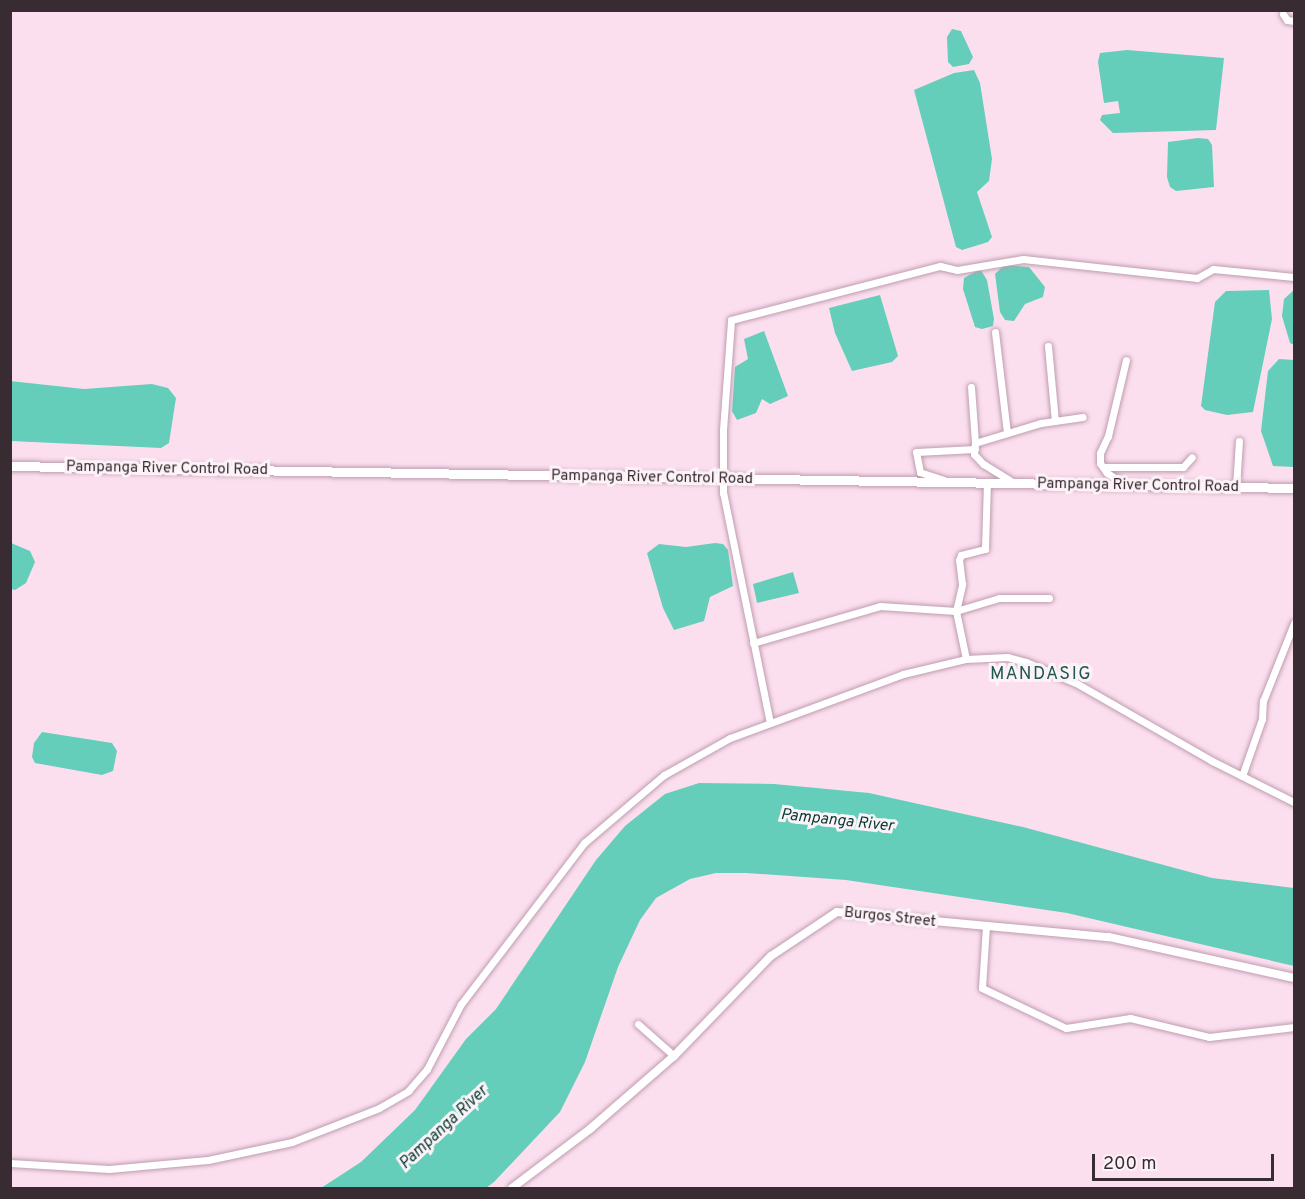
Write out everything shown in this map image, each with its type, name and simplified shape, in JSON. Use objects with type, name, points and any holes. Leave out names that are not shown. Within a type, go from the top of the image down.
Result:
[{"type":"main road","name":"Pampanga River Control Road","points":[[10,466],[1294,488]]},
{"type":"street","points":[[1283,14],[1287,20],[1294,21]]},
{"type":"street","points":[[770,723],[724,505],[723,478],[731,320],[940,266],[957,270],[1023,259],[1197,278],[1213,269],[1294,277]]},
{"type":"street","points":[[995,332],[1007,432]]},
{"type":"street","points":[[1048,346],[1055,421]]},
{"type":"street","points":[[1125,485],[1103,467],[1101,447],[1108,436],[1126,360]]},
{"type":"street","points":[[971,387],[975,446],[983,464],[1017,484]]},
{"type":"street","points":[[952,482],[920,472],[916,452],[975,446],[1007,432],[1083,417]]},
{"type":"street","points":[[1236,487],[1239,441]]},
{"type":"street","points":[[1103,467],[1183,467],[1192,456]]},
{"type":"street","points":[[966,660],[956,611],[962,584],[961,555],[985,549],[987,483]]},
{"type":"street","points":[[753,644],[880,606],[956,611],[999,598],[1049,598]]},
{"type":"street","points":[[1242,776],[1262,719],[1263,701],[1294,623]]},
{"type":"street","points":[[10,1163],[109,1169],[208,1160],[283,1144],[351,1122],[408,1091],[427,1069],[461,1004],[592,835],[664,775],[730,738],[903,674],[966,660],[1006,657],[1076,682],[1242,776],[1294,802]]},
{"type":"street","name":"Burgos Street","points":[[512,1188],[590,1129],[674,1056],[771,956],[837,912],[1109,937],[1294,978]]},
{"type":"street","points":[[986,926],[982,988],[1066,1028],[1137,1018],[1209,1037],[1294,1027]]},
{"type":"street","points":[[638,1024],[674,1056]]},
{"type":"water","points":[[952,29],[961,31],[973,57],[969,64],[953,67],[948,62],[947,37]]},
{"type":"water","points":[[1127,50],[1224,58],[1216,130],[1113,133],[1100,120],[1102,115],[1120,113],[1118,101],[1104,103],[1098,62],[1100,53]]},
{"type":"water","points":[[974,70],[980,83],[992,159],[989,181],[977,192],[992,237],[988,242],[962,250],[956,247],[914,90],[954,73]]},
{"type":"water","points":[[1208,139],[1212,145],[1214,187],[1176,191],[1170,187],[1167,177],[1168,142]]},
{"type":"water","points":[[1004,265],[1029,267],[1045,287],[1043,297],[1025,304],[1014,321],[1005,320],[1000,312],[995,274]]},
{"type":"water","points":[[980,269],[987,280],[994,319],[993,326],[982,329],[975,327],[963,289],[964,278]]},
{"type":"water","points":[[1269,290],[1272,319],[1253,412],[1227,415],[1205,410],[1201,406],[1215,302],[1226,291]]},
{"type":"water","points":[[1294,290],[1294,345],[1290,343],[1282,316],[1284,299]]},
{"type":"water","points":[[880,295],[898,356],[892,362],[852,371],[835,333],[829,308]]},
{"type":"water","points":[[764,331],[788,396],[770,404],[762,399],[756,413],[737,420],[732,411],[735,367],[748,359],[744,339]]},
{"type":"water","points":[[1279,359],[1294,360],[1294,467],[1273,466],[1261,431],[1268,371]]},
{"type":"water","points":[[10,381],[84,389],[152,384],[168,388],[176,398],[169,443],[161,448],[11,441]]},
{"type":"water","points":[[11,543],[30,551],[35,562],[26,583],[15,590],[11,589]]},
{"type":"water","points":[[659,544],[686,547],[723,544],[728,550],[733,586],[710,597],[704,621],[674,630],[663,608],[647,553]]},
{"type":"water","points":[[793,572],[799,593],[757,603],[753,584]]},
{"type":"water","points":[[42,732],[112,743],[117,751],[113,771],[102,775],[35,763],[32,757],[34,743]]},
{"type":"water","name":"Pampanga River","points":[[699,783],[774,784],[869,793],[1023,827],[1212,878],[1294,888],[1294,966],[1067,913],[846,880],[716,873],[690,879],[656,898],[640,920],[618,967],[585,1062],[560,1112],[494,1182],[486,1188],[321,1188],[361,1162],[415,1110],[466,1039],[496,1009],[596,860],[625,826],[665,794]]},
{"type":"district","name":"MANDASIG","points":[[1041,675]]}]
